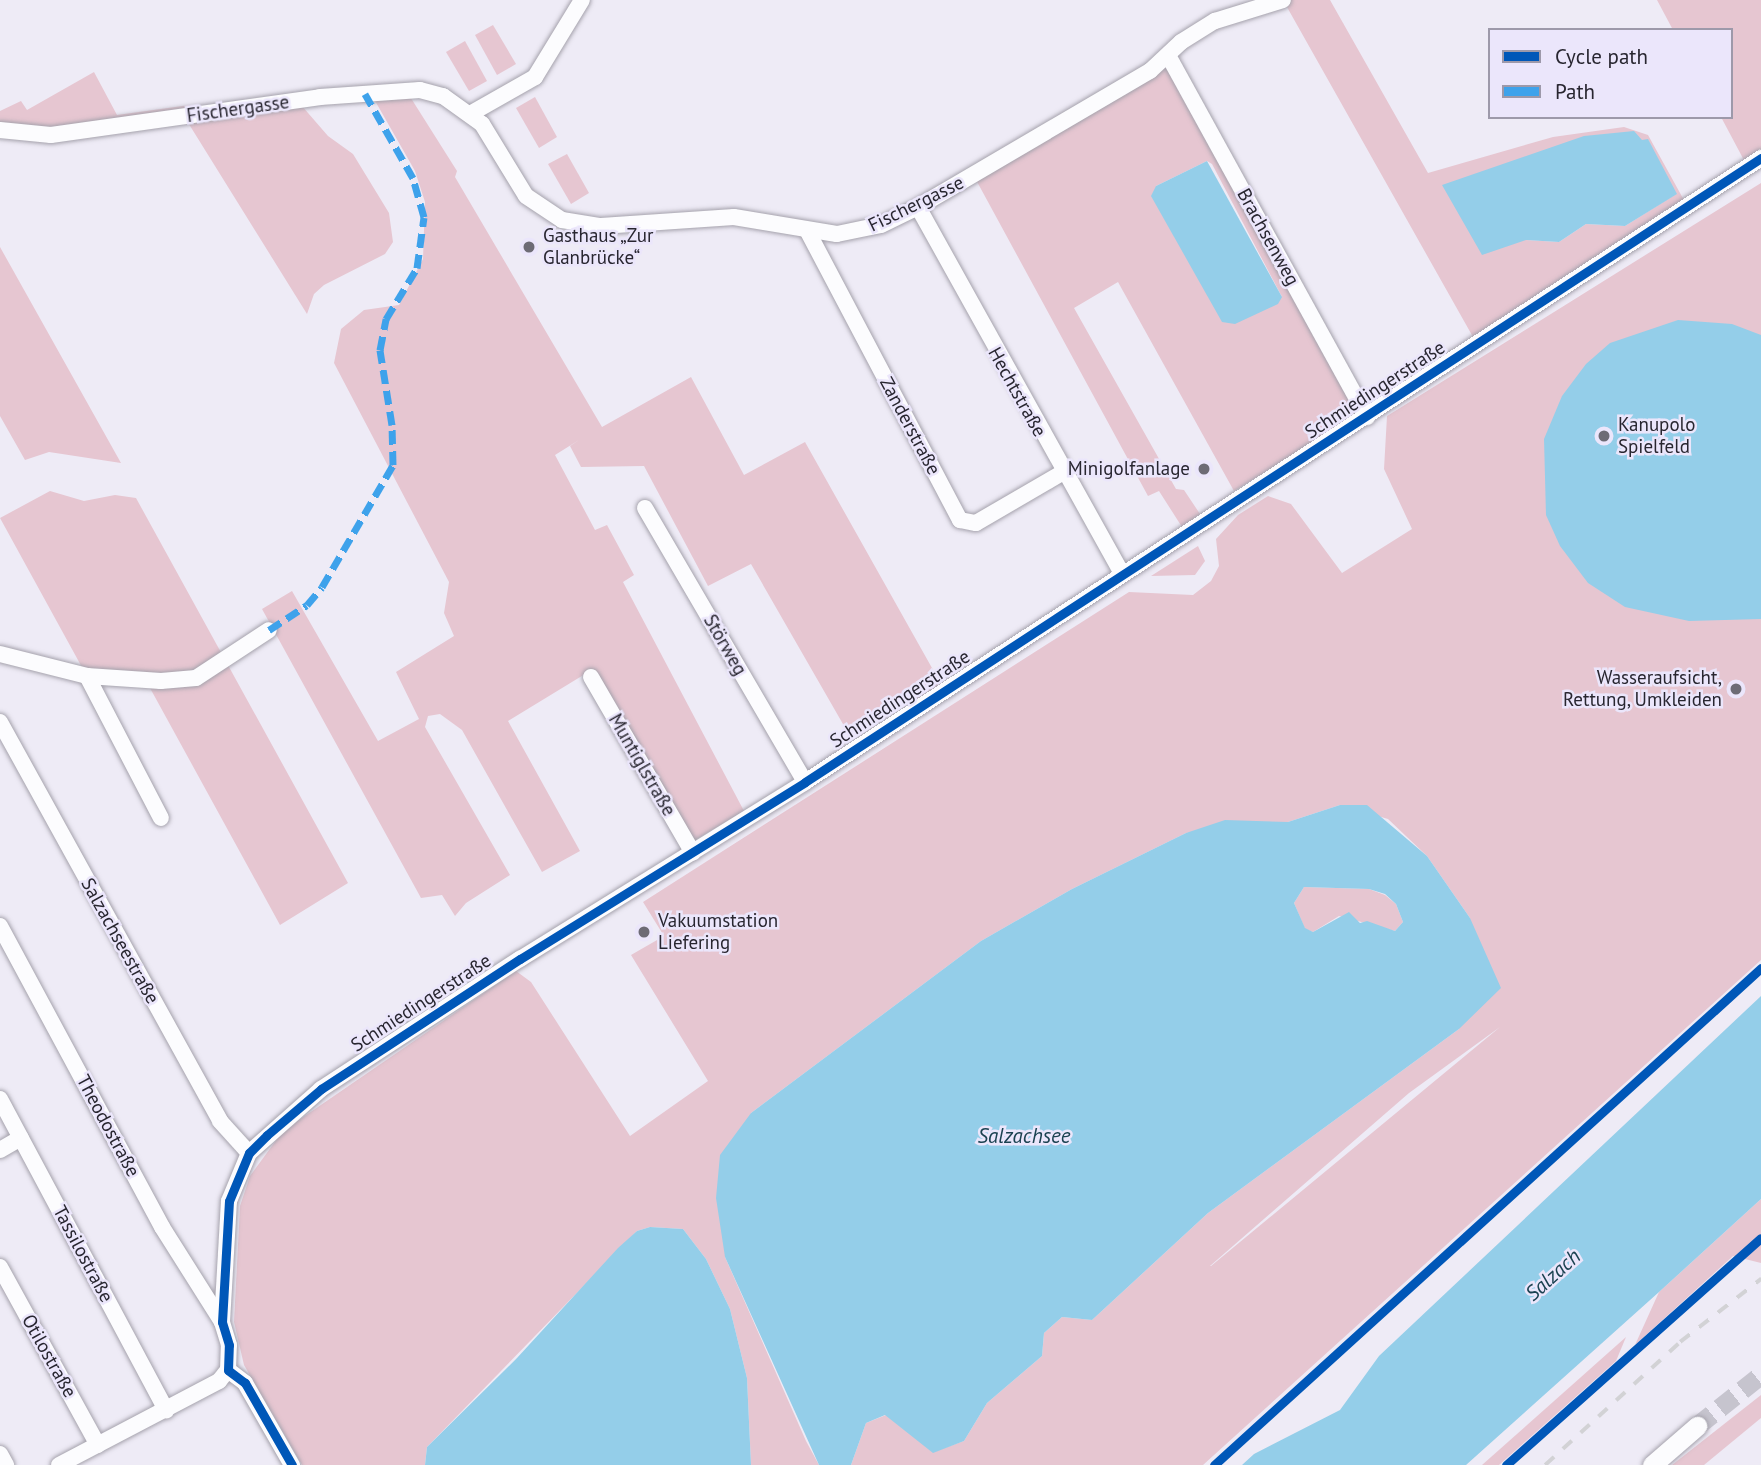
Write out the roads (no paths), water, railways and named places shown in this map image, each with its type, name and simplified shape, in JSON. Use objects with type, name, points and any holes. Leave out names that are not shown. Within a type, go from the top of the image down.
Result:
[{"type":"main road","points":[[1652,1465],[1697,1426]]},
{"type":"street","points":[[470,114],[535,77],[582,0]]},
{"type":"street","name":"Fischergasse","points":[[0,130],[51,135],[328,96],[419,90],[443,96],[482,124],[526,196],[562,220],[601,226],[734,217],[837,234],[861,231],[918,207],[1168,57],[1181,42],[1215,21],[1283,0]]},
{"type":"street","name":"Brachsenweg","points":[[1168,57],[1367,417]]},
{"type":"street","name":"Schmiedingerstraße","points":[[228,1370],[229,1345],[222,1322],[229,1201],[250,1153],[321,1089],[805,782],[1761,158]]},
{"type":"street","name":"Hechtstraße","points":[[918,207],[1062,473],[1122,574]]},
{"type":"street","name":"Zanderstraße","points":[[807,230],[961,520],[976,523],[1062,473]]},
{"type":"street","name":"Störweg","points":[[645,508],[805,782]]},
{"type":"street","points":[[0,654],[121,682],[196,678],[269,630]]},
{"type":"street","points":[[87,676],[161,818]]},
{"type":"street","name":"Muntiglstraße","points":[[591,677],[693,853]]},
{"type":"street","name":"Salzachseestraße","points":[[0,722],[220,1121],[250,1153]]},
{"type":"street","name":"Theodostraße","points":[[0,926],[162,1227],[222,1322]]},
{"type":"street","name":"Tassilostraße","points":[[0,1099],[166,1410]]},
{"type":"street","points":[[0,1150],[21,1138]]},
{"type":"street","name":"Otilostraße","points":[[0,1267],[98,1445]]},
{"type":"street","points":[[58,1465],[219,1381],[228,1370],[246,1383],[292,1465]]},
{"type":"street","points":[[0,1454],[6,1465]]},
{"type":"water","points":[[1634,131],[1642,140],[1648,139],[1677,194],[1625,226],[1586,224],[1559,242],[1526,240],[1482,255],[1442,185],[1584,136]]},
{"type":"water","points":[[1207,161],[1282,297],[1278,304],[1235,324],[1222,322],[1151,196],[1156,186]]},
{"type":"water","points":[[1678,320],[1732,324],[1761,335],[1761,619],[1689,621],[1625,607],[1588,583],[1560,546],[1546,515],[1544,439],[1562,396],[1586,364],[1610,343]]},
{"type":"water","name":"Salzachsee","points":[[1340,805],[1367,805],[1427,856],[1470,918],[1501,988],[1459,1029],[1208,1213],[1092,1320],[1062,1317],[1044,1333],[1042,1356],[987,1403],[964,1441],[933,1453],[885,1415],[866,1423],[851,1465],[819,1465],[725,1257],[716,1198],[720,1155],[751,1113],[981,941],[1072,889],[1186,833],[1225,820],[1288,822]],"holes":[[[1304,887],[1369,889],[1385,894],[1396,904],[1403,922],[1395,931],[1367,921],[1360,923],[1349,912],[1313,932],[1305,928],[1294,903]]]},
{"type":"water","name":"Salzach","points":[[1761,996],[1761,1199],[1659,1292],[1466,1465],[1242,1465],[1254,1454],[1340,1410],[1379,1356]]},
{"type":"water","points":[[650,1227],[683,1229],[706,1259],[730,1309],[747,1378],[751,1465],[425,1465],[427,1447],[517,1358],[618,1248],[637,1231]]},
{"type":"tunnel","points":[[1697,1426],[1761,1375]]},
{"type":"railway","points":[[1545,1465],[1680,1342],[1761,1279]]},
{"type":"place","name":"Gasthaus „Zur Glanbrücke“","points":[[529,247]]},
{"type":"place","name":"Kanupolo Spielfeld","points":[[1604,436]]},
{"type":"place","name":"Minigolfanlage","points":[[1204,469]]},
{"type":"place","name":"Wasseraufsicht, Rettung, Umkleiden","points":[[1736,689]]},
{"type":"place","name":"Vakuumstation Liefering","points":[[644,932]]}]
